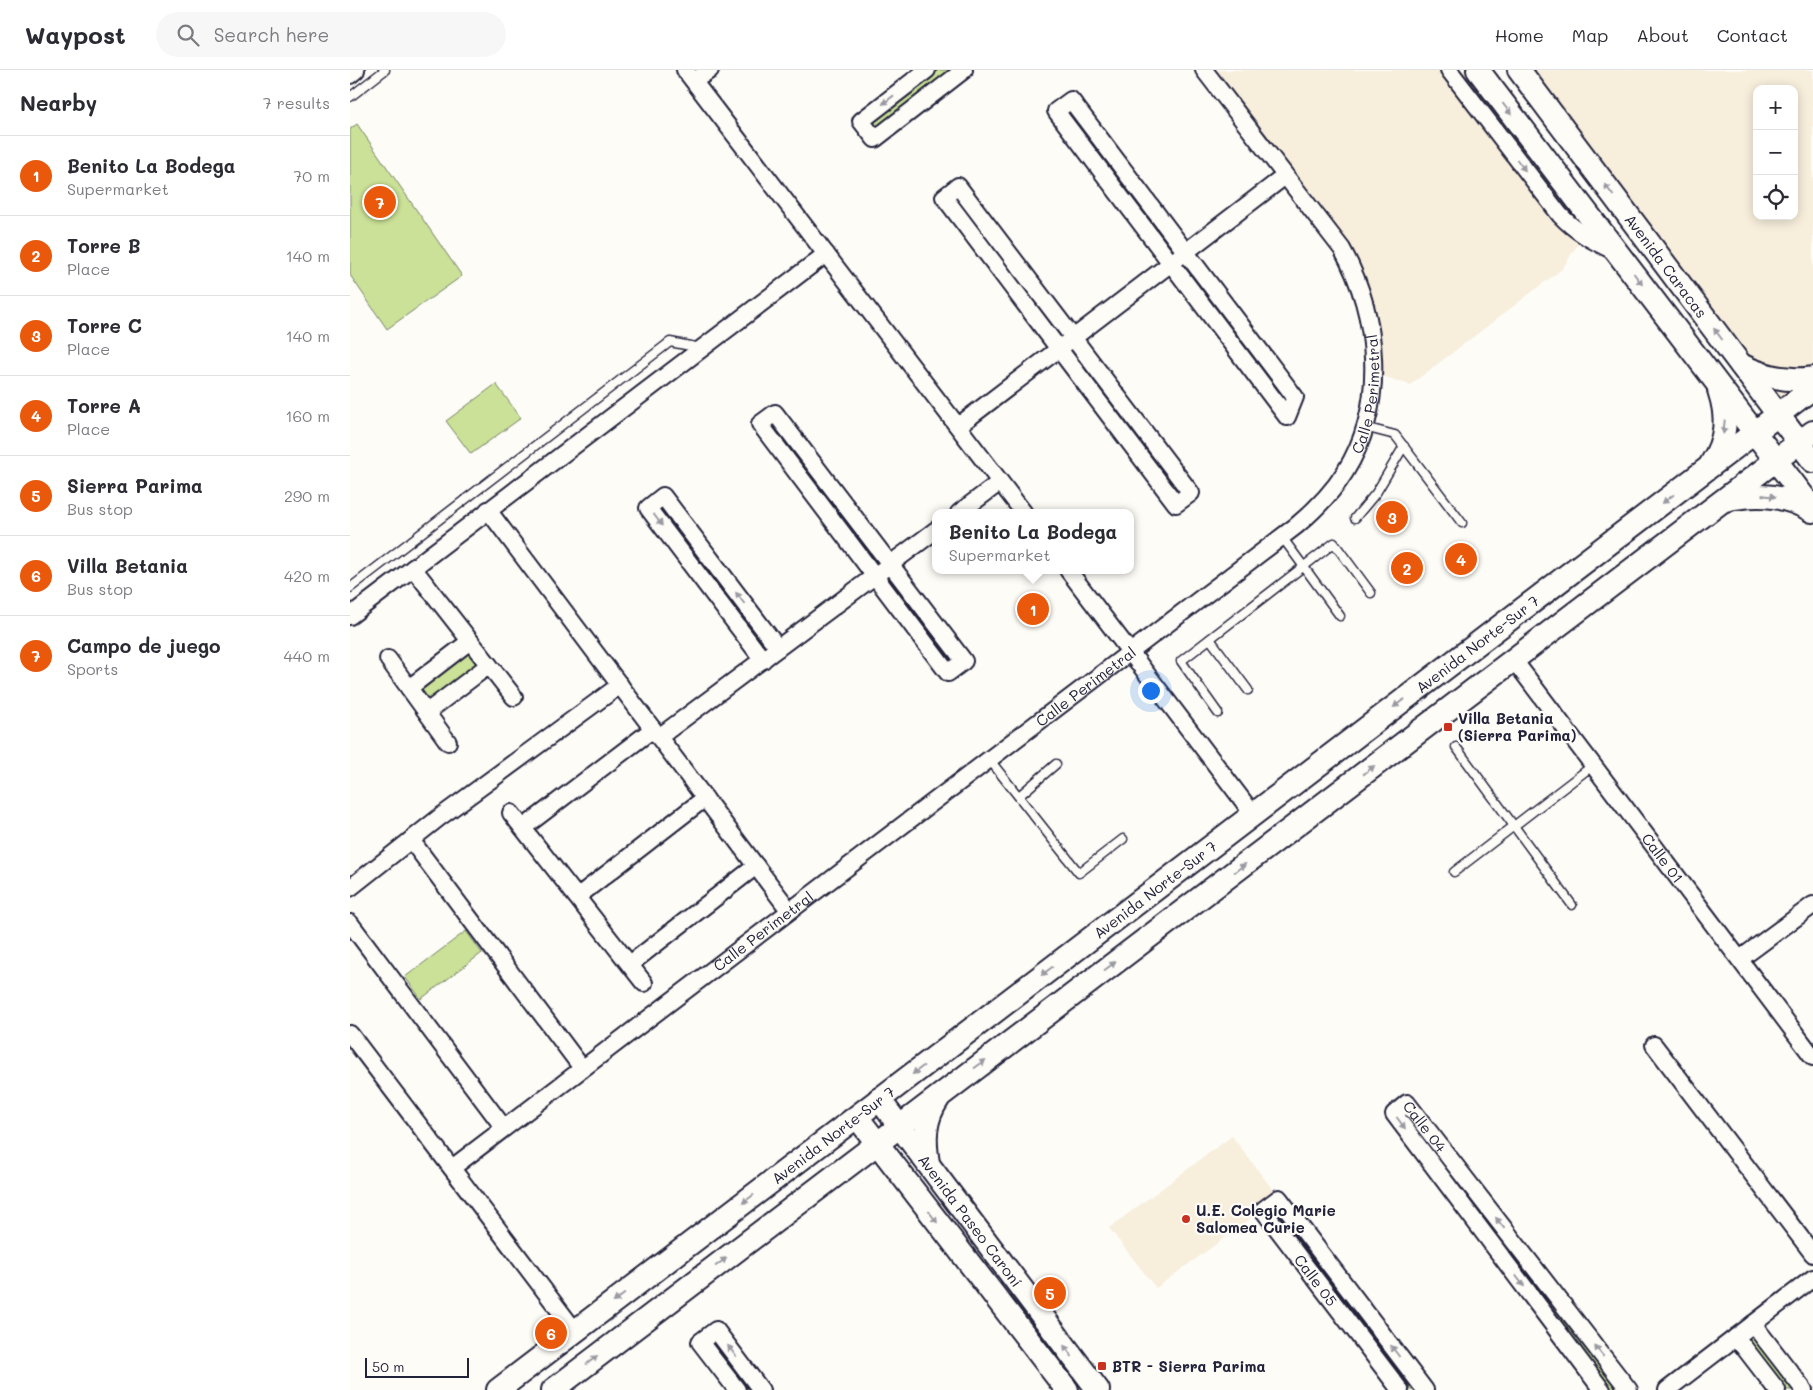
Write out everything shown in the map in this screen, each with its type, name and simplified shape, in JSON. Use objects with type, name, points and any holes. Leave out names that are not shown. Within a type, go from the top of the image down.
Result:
[{"type":"main road","name":"Avenida Caracas","points":[[1478,70],[1813,510]]},
{"type":"main road","name":"Avenida Caracas","points":[[1519,70],[1778,415],[1806,438],[1813,461]]},
{"type":"main road","points":[[1741,365],[1757,373],[1773,377],[1813,378]]},
{"type":"main road","points":[[1707,470],[1717,455],[1723,438],[1725,421],[1724,406],[1716,382]]},
{"type":"main road","name":"Avenida Norte-Sur 7","points":[[498,1390],[1813,388]]},
{"type":"main road","points":[[553,1390],[1806,438]]},
{"type":"main road","points":[[1722,501],[1741,496],[1772,496],[1788,499],[1813,510]]},
{"type":"main road","points":[[928,1164],[925,1133],[928,1117],[942,1094]]},
{"type":"main road","name":"Avenida Paseo Caroní","points":[[879,1099],[1098,1390]]},
{"type":"main road","name":"Avenida Paseo Caroní","points":[[857,1117],[1066,1390]]},
{"type":"main road","points":[[842,1170],[871,1167],[904,1178]]},
{"type":"street","points":[[350,75],[356,70]]},
{"type":"street","points":[[710,70],[690,74],[1021,509]]},
{"type":"street","points":[[927,70],[861,121],[875,139],[964,70]]},
{"type":"street","name":"Calle Perimetral","points":[[452,1168],[989,758],[1131,654],[1282,537],[1316,508],[1332,491],[1354,455],[1370,404],[1374,360],[1367,311],[1361,289],[1342,249],[1204,70]]},
{"type":"street","name":"Avenida Caracas","points":[[1450,70],[1566,221],[1583,236],[1618,253]]},
{"type":"street","points":[[1071,100],[1186,252],[1295,397],[1287,417],[1056,111],[1071,100]]},
{"type":"street","points":[[958,426],[1285,176]]},
{"type":"street","points":[[958,186],[1074,338],[1190,493],[1176,504],[944,197],[958,186]]},
{"type":"street","points":[[350,616],[826,254]]},
{"type":"street","points":[[775,413],[964,661],[948,673],[874,576],[760,424],[775,413]]},
{"type":"street","points":[[964,509],[1000,482]]},
{"type":"street","points":[[763,660],[648,508],[663,496],[778,648]]},
{"type":"street","points":[[488,510],[789,910]]},
{"type":"street","points":[[523,828],[656,733],[763,660],[932,533]]},
{"type":"street","points":[[413,568],[514,697]]},
{"type":"street","points":[[1071,574],[1254,814]]},
{"type":"street","points":[[409,688],[470,641]]},
{"type":"street","points":[[388,659],[448,742]]},
{"type":"street","name":"Calle 01","points":[[1513,659],[1592,766],[1740,959],[1807,1036],[1813,1057]]},
{"type":"street","points":[[427,712],[489,665]]},
{"type":"street","points":[[350,888],[411,840],[620,685]]},
{"type":"street","points":[[577,897],[705,798]]},
{"type":"street","points":[[511,813],[644,983]]},
{"type":"street","points":[[411,840],[582,1068]]},
{"type":"street","points":[[630,964],[756,866]]},
{"type":"street","points":[[1740,959],[1813,905]]},
{"type":"street","points":[[350,922],[504,1128]]},
{"type":"street","points":[[350,1034],[575,1332]]},
{"type":"street","points":[[1654,1044],[1813,1254]]},
{"type":"street","name":"Calle 04","points":[[1602,1390],[1394,1114],[1407,1103],[1629,1390]]},
{"type":"street","name":"Calle 05","points":[[1400,1390],[1264,1210],[1279,1198],[1425,1390]]},
{"type":"street","points":[[1667,1390],[1813,1278]]},
{"type":"street","points":[[1753,1324],[1804,1390]]},
{"type":"street","points":[[737,1390],[700,1342],[716,1330],[761,1390]]},
{"type":"street","points":[[1736,1337],[1775,1387],[1790,1372]]},
{"type":"lane","points":[[350,97],[385,70]]},
{"type":"lane","points":[[350,588],[670,342],[703,348]]},
{"type":"lane","points":[[1364,427],[1395,435],[1462,523]]},
{"type":"lane","points":[[1355,518],[1376,493],[1404,446]]},
{"type":"lane","points":[[1282,537],[1340,616]]},
{"type":"lane","points":[[1218,713],[1181,661],[1334,543],[1371,593]]},
{"type":"lane","points":[[1210,639],[1248,690]]},
{"type":"lane","points":[[1456,747],[1572,905]]},
{"type":"lane","points":[[989,758],[1079,872],[1123,839]]},
{"type":"lane","points":[[1019,796],[1056,764]]},
{"type":"lane","points":[[1454,872],[1592,766]]},
{"type":"shaded area","points":[[1204,70],[1478,70],[1583,236],[1562,269],[1410,385],[1373,373],[1361,289]]},
{"type":"shaded area","points":[[1519,70],[1813,70],[1813,388],[1778,415]]},
{"type":"shaded area","name":"U.E. Colegio Marie Salomea Curie","points":[[1232,1136],[1279,1198],[1156,1288],[1109,1228]]},
{"type":"green space","points":[[927,70],[964,70],[875,139],[861,121]]},
{"type":"green space","points":[[357,124],[462,276],[387,329],[350,275],[350,129]]},
{"type":"green space","points":[[496,384],[521,418],[471,454],[446,421]]},
{"type":"green space","points":[[470,641],[489,665],[427,712],[409,688]]},
{"type":"green space","points":[[466,931],[482,953],[421,999],[405,977]]},
{"type":"green space","points":[[1407,1103],[1629,1390],[1602,1390],[1394,1114]]},
{"type":"green space","points":[[1279,1198],[1425,1390],[1400,1390],[1263,1210]]},
{"type":"green space","points":[[1753,1324],[1803,1390],[1778,1390],[1737,1336]]},
{"type":"green space","points":[[716,1330],[761,1390],[737,1390],[700,1342]]},
{"type":"place","name":"Campo de juego","points":[[380,202]]},
{"type":"place","name":"Torre C","points":[[1392,517]]},
{"type":"place","name":"Torre A","points":[[1461,559]]},
{"type":"place","name":"Torre B","points":[[1407,568]]},
{"type":"place","name":"Benito La Bodega","points":[[1033,609]]},
{"type":"place","name":"Villa Betania (Sierra Parima)","points":[[1448,727]]},
{"type":"place","name":"U.E. Colegio Marie Salomea Curie","points":[[1186,1219]]},
{"type":"place","name":"Sierra Parima","points":[[1050,1293]]},
{"type":"place","name":"Villa Betania","points":[[551,1333]]},
{"type":"place","name":"BTR - Sierra Parima","points":[[1102,1366]]}]
